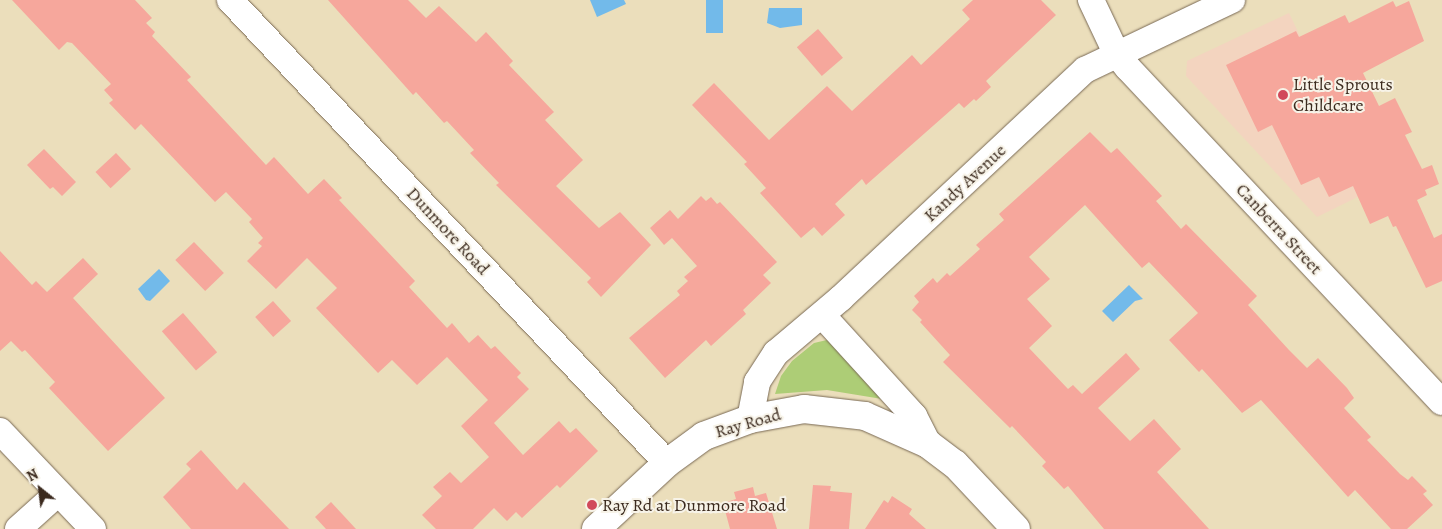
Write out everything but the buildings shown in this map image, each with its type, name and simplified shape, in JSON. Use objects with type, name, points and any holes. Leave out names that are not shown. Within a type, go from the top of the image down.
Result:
[{"type":"street","name":"Dunmore Road","points":[[230,0],[667,463]]},
{"type":"street","name":"Canberra Street","points":[[1091,0],[1117,55],[1442,402]]},
{"type":"street","name":"Kandy Avenue","points":[[750,419],[753,396],[765,368],[776,353],[822,315],[1085,70],[1232,0]]},
{"type":"street","name":"Ray Road","points":[[822,315],[914,416],[928,444]]},
{"type":"street","name":"Ray Road","points":[[596,529],[667,463],[704,436],[750,419],[804,409],[835,411],[864,416],[928,444],[955,464],[1016,529]]},
{"type":"street","points":[[0,431],[93,529]]},
{"type":"street","points":[[18,529],[58,493]]},
{"type":"shaded area","points":[[1289,13],[1374,189],[1317,217],[1186,76],[1187,61]]},
{"type":"green space","points":[[827,340],[837,347],[882,399],[827,390],[775,394],[781,376],[792,361],[814,343]]},
{"type":"water","points":[[590,0],[624,0],[626,4],[597,17]]},
{"type":"water","points":[[706,0],[723,0],[723,33],[706,33]]},
{"type":"water","points":[[769,8],[802,8],[802,25],[780,28],[767,23]]},
{"type":"water","points":[[159,269],[170,281],[150,301],[146,300],[138,289]]},
{"type":"water","points":[[1129,285],[1143,299],[1135,301],[1113,322],[1102,311]]},
{"type":"place","name":"Little Sprouts Childcare","points":[[1283,95]]},
{"type":"place","name":"Ray Rd at Dunmore Road","points":[[592,505]]}]
